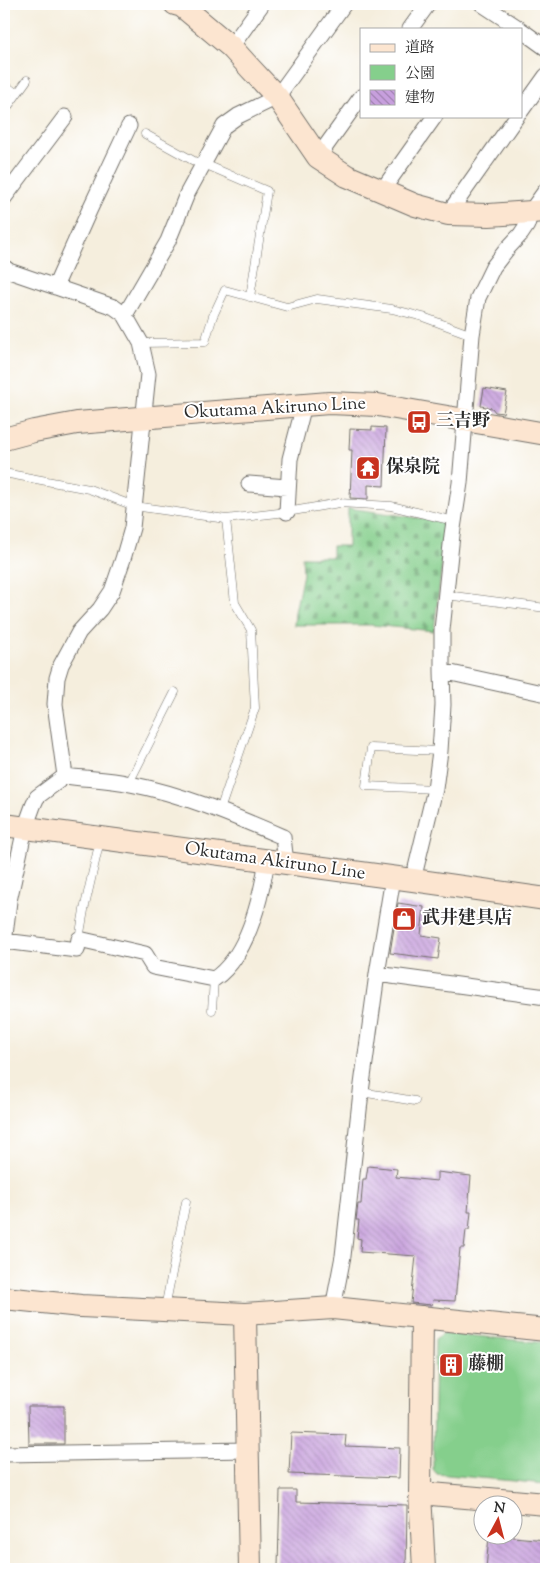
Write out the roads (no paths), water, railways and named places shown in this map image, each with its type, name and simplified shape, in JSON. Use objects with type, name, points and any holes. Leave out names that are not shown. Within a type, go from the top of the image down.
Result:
[{"type":"street","points":[[231,47],[262,4]]},
{"type":"street","points":[[125,315],[168,241],[187,194],[224,126],[238,116],[277,97],[344,4]]},
{"type":"street","points":[[411,28],[428,4]]},
{"type":"street","points":[[482,4],[501,24],[516,28]]},
{"type":"street","points":[[180,5],[231,47],[277,97],[318,157],[347,176],[415,205],[448,214],[489,215],[539,211]]},
{"type":"street","points":[[522,30],[546,48]]},
{"type":"street","points":[[522,110],[546,76]]},
{"type":"street","points":[[318,157],[360,98]]},
{"type":"street","points":[[4,198],[65,117]]},
{"type":"street","points":[[381,192],[434,118]]},
{"type":"street","points":[[448,214],[516,118]]},
{"type":"street","points":[[55,287],[88,211],[129,126]]},
{"type":"street","points":[[333,1308],[344,1247],[361,1092],[377,974],[403,879],[435,788],[443,705],[442,630],[460,483],[472,335],[478,298],[502,255],[539,211],[546,190]]},
{"type":"street","points":[[4,267],[9,271],[114,307],[125,315],[141,343],[148,374],[132,528],[112,591],[100,609],[79,632],[61,665],[57,678],[55,704],[65,776]]},
{"type":"street","name":"Okutama Akiruno Line","points":[[4,439],[34,430],[77,423],[144,416],[329,403],[378,405],[546,434]]},
{"type":"street","points":[[287,512],[290,459],[304,405]]},
{"type":"street","points":[[249,484],[287,487]]},
{"type":"street","points":[[442,671],[542,693]]},
{"type":"street","points":[[65,776],[129,784],[165,793],[220,810],[283,837],[276,861],[262,889],[252,923],[242,947],[223,973],[214,979],[153,967],[145,954],[79,939],[77,950],[4,942],[15,826],[37,797],[65,776]]},
{"type":"street","name":"Okutama Akiruno Line","points":[[15,826],[546,899]]},
{"type":"street","points":[[377,974],[546,997]]},
{"type":"street","points":[[4,1298],[81,1306],[245,1314],[333,1308],[546,1330]]},
{"type":"street","points":[[245,1314],[250,1569]]},
{"type":"street","points":[[422,1317],[420,1492],[424,1569]]},
{"type":"street","points":[[4,1454],[248,1450]]},
{"type":"street","points":[[420,1492],[546,1504]]},
{"type":"lane","points":[[4,112],[27,80]]},
{"type":"lane","points":[[4,84],[17,94]]},
{"type":"lane","points":[[145,134],[203,166],[210,166],[267,191],[250,298]]},
{"type":"lane","points":[[141,343],[205,342],[213,316],[225,290],[287,307],[317,299],[392,310],[423,317],[472,335]]},
{"type":"lane","points":[[4,473],[89,489],[134,506],[226,519],[287,512],[338,503],[391,506],[454,521]]},
{"type":"lane","points":[[220,810],[255,708],[251,630],[235,603],[226,519]]},
{"type":"lane","points":[[446,595],[546,608]]},
{"type":"lane","points":[[129,784],[175,692]]},
{"type":"lane","points":[[435,788],[366,786],[371,748],[440,751]]},
{"type":"lane","points":[[79,939],[101,838]]},
{"type":"lane","points":[[212,1010],[214,979]]},
{"type":"lane","points":[[361,1092],[415,1101]]},
{"type":"lane","points":[[165,1310],[186,1202]]},
{"type":"place","name":"三吉野","points":[[419,422]]},
{"type":"place","name":"保泉院","points":[[368,468]]},
{"type":"place","name":"武井建具店","points":[[404,919]]},
{"type":"place","name":"藤棚","points":[[451,1365]]}]
